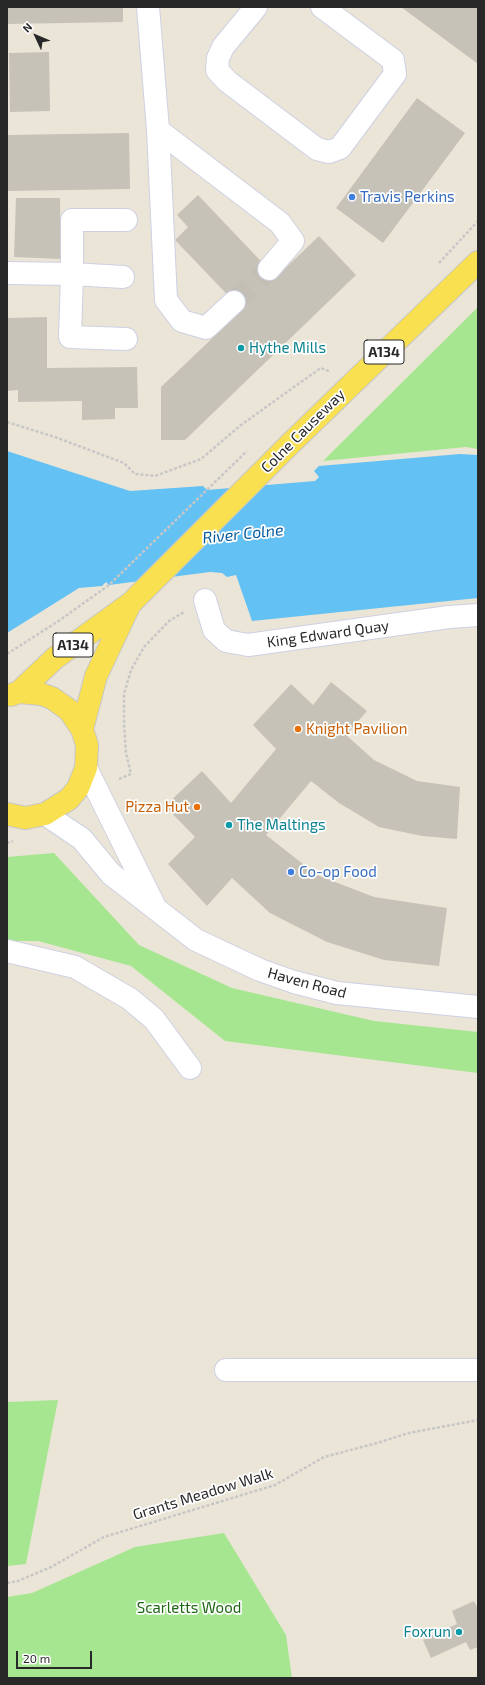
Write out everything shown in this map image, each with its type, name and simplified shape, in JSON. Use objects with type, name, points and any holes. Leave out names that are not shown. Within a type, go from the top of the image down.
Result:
[{"type":"main road","name":"Colne Causeway","points":[[13,694],[55,658],[131,603],[292,443],[478,262]]},
{"type":"main road","name":"Colne Causeway","points":[[82,729],[96,676],[131,603]]},
{"type":"main road","name":"A134","points":[[9,817],[25,818],[45,814],[69,799],[78,788],[86,768],[87,745],[82,729],[69,710],[52,698],[41,694],[13,694]]},
{"type":"street","points":[[148,7],[158,130],[166,300],[182,321],[206,328],[234,302]]},
{"type":"street","points":[[256,7],[223,48],[218,58],[217,70],[228,81],[317,149],[329,152],[340,148],[395,74],[393,60],[322,7]]},
{"type":"street","points":[[158,130],[280,223],[293,241],[269,269]]},
{"type":"street","points":[[126,220],[72,220],[70,337],[126,339]]},
{"type":"street","points":[[7,273],[72,274],[123,277]]},
{"type":"street","name":"King Edward Quay","points":[[205,600],[214,630],[226,641],[248,645],[449,617],[478,615]]},
{"type":"street","name":"Haven Road","points":[[86,768],[125,849],[139,872],[154,906]]},
{"type":"street","name":"Haven Road","points":[[45,814],[82,839],[111,874],[196,940],[260,970],[294,982],[337,993],[478,1007]]},
{"type":"street","points":[[7,951],[74,966],[130,999],[154,1019],[190,1068]]},
{"type":"street","points":[[226,1370],[478,1370]]},
{"type":"path","points":[[7,422],[55,437],[124,463],[135,474],[155,476],[201,459],[241,425],[321,368],[331,372]]},
{"type":"path","points":[[7,654],[109,585],[250,447]]},
{"type":"path","points":[[116,780],[131,774],[126,753],[124,724],[124,694],[131,670],[144,647],[169,621],[205,600]]},
{"type":"path","name":"Grants Meadow Walk","points":[[7,1583],[18,1581],[51,1566],[104,1537],[275,1485],[324,1457],[377,1444],[408,1434],[478,1420]]},
{"type":"green space","points":[[478,307],[478,449],[466,447],[323,461]]},
{"type":"green space","points":[[54,853],[139,945],[232,988],[374,1021],[478,1032],[478,1073],[225,1041],[131,966],[38,941],[7,941],[7,857]]},
{"type":"green space","points":[[58,1400],[26,1564],[7,1566],[7,1402]]},
{"type":"green space","name":"Scarletts Wood","points":[[224,1533],[286,1635],[292,1678],[7,1678],[7,1597],[32,1593],[135,1547]]},
{"type":"water","name":"River Colne","points":[[7,451],[130,491],[203,486],[207,490],[315,481],[319,477],[314,471],[319,466],[460,454],[478,455],[478,598],[252,621],[236,575],[227,577],[222,573],[210,572],[109,585],[106,582],[102,586],[79,588],[7,633]]},
{"type":"building","points":[[7,7],[123,7],[123,22],[7,24]]},
{"type":"building","points":[[401,7],[478,7],[478,64]]},
{"type":"building","points":[[49,52],[50,111],[10,112],[9,53]]},
{"type":"building","points":[[417,98],[465,133],[383,243],[336,208]]},
{"type":"building","points":[[129,133],[130,189],[8,191],[7,135]]},
{"type":"building","name":"Hythe Mills","points":[[198,195],[276,277],[319,236],[356,275],[185,440],[161,440],[161,387],[242,310],[175,240],[188,227],[177,215]]},
{"type":"building","points":[[16,198],[60,198],[61,259],[14,257]]},
{"type":"building","points":[[47,317],[47,368],[137,367],[138,408],[115,408],[115,419],[82,420],[82,401],[18,402],[18,390],[7,391],[7,318]]},
{"type":"building","name":"The Maltings","points":[[331,682],[367,711],[346,735],[374,760],[417,781],[460,787],[457,839],[422,836],[379,827],[339,803],[311,781],[266,835],[317,875],[374,897],[447,908],[439,966],[384,960],[327,942],[270,913],[232,878],[207,906],[168,864],[195,837],[165,806],[202,771],[231,803],[276,749],[253,725],[291,684],[313,705]]},
{"type":"building","name":"Foxrun","points":[[474,1601],[478,1609],[478,1647],[470,1650],[466,1642],[431,1658],[423,1640],[457,1624],[452,1611]]},
{"type":"tunnel","points":[[234,302],[269,269]]},
{"type":"place","name":"Travis Perkins","points":[[352,197]]},
{"type":"place","name":"Hythe Mills","points":[[241,348]]},
{"type":"place","name":"Knight Pavilion","points":[[298,729]]},
{"type":"place","name":"Pizza Hut","points":[[197,807]]},
{"type":"place","name":"The Maltings","points":[[229,825]]},
{"type":"place","name":"Co-op Food","points":[[291,872]]},
{"type":"place","name":"Foxrun","points":[[459,1632]]}]
